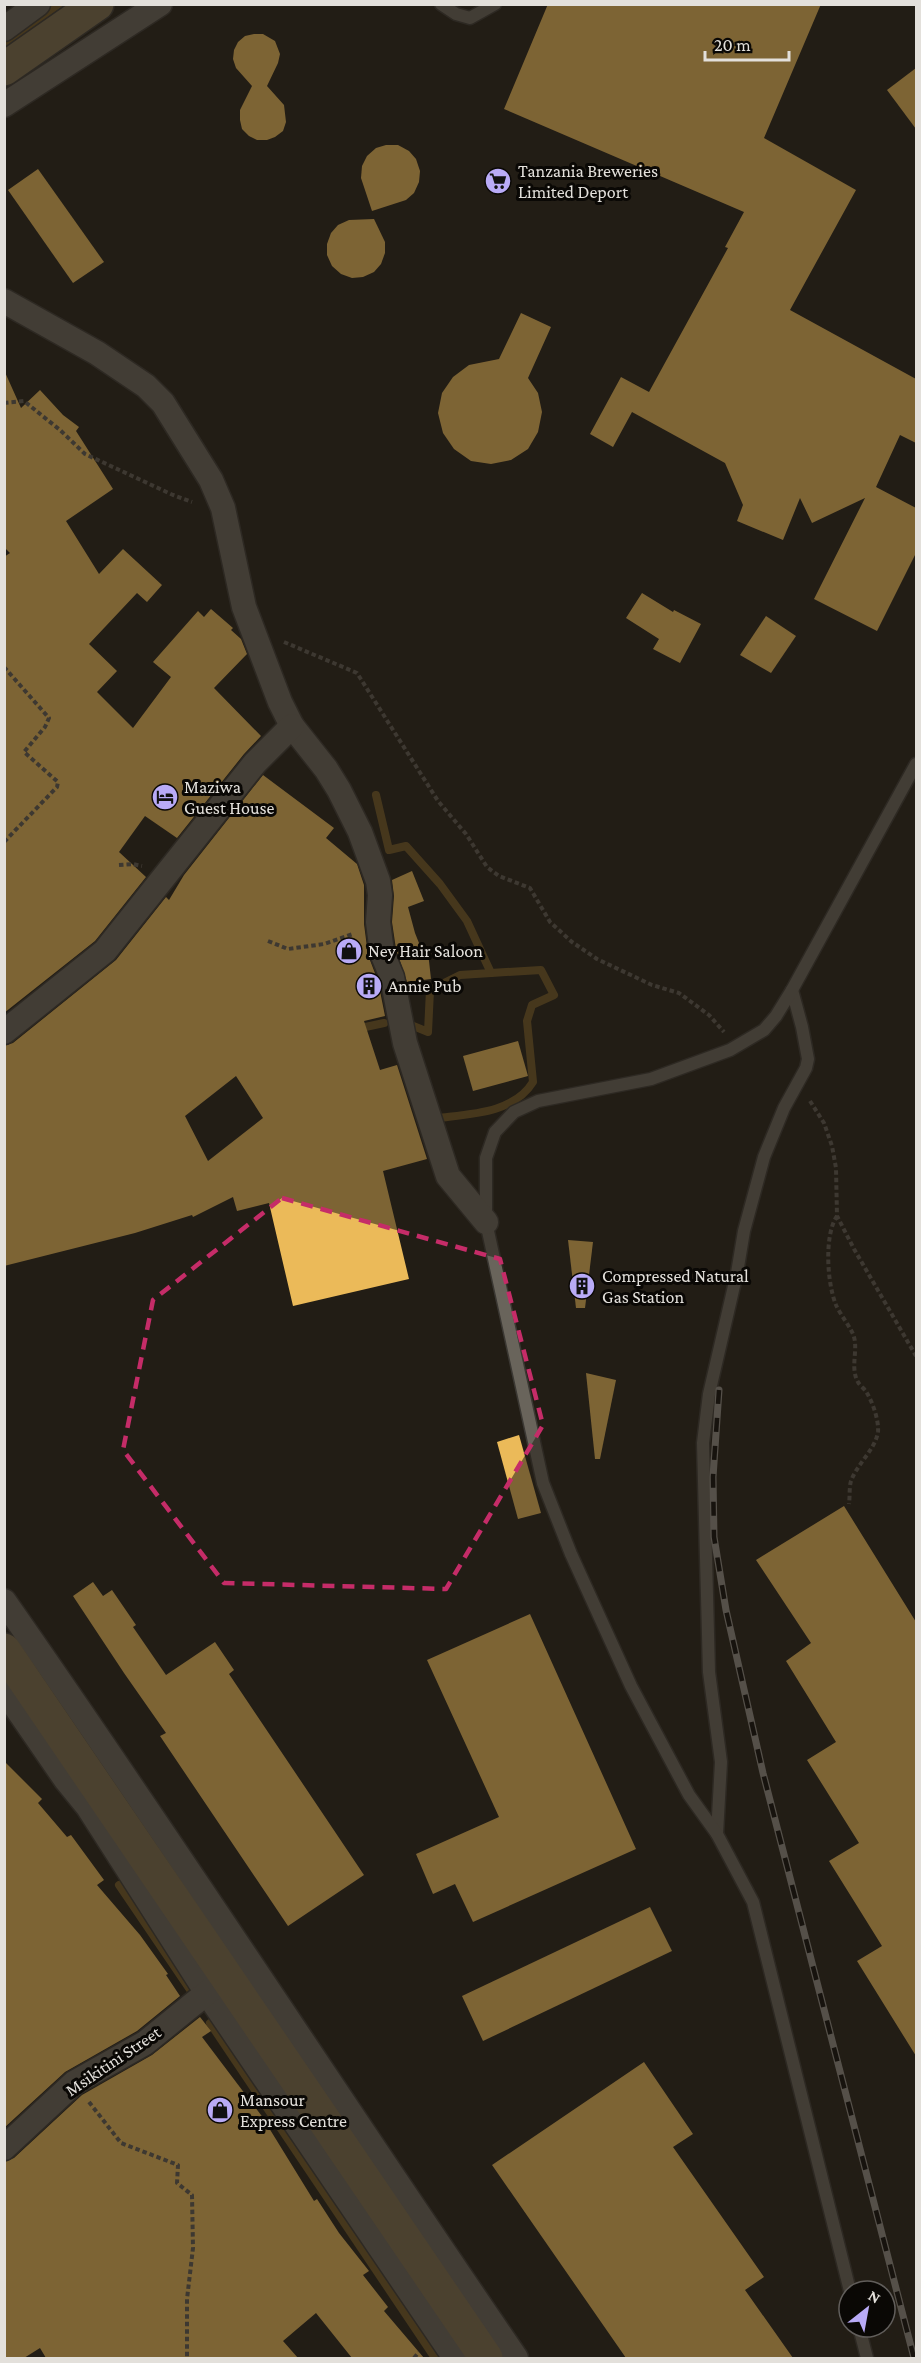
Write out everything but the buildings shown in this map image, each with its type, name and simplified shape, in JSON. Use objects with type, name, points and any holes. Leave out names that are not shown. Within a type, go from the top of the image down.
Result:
[{"type":"main road","points":[[4,69],[97,4]]},
{"type":"main road","points":[[4,1650],[216,1985],[486,2358]]},
{"type":"street","points":[[4,29],[38,4]]},
{"type":"street","points":[[4,105],[160,4]]},
{"type":"street","points":[[4,301],[97,353],[146,386],[164,403],[211,480],[223,508],[241,596],[280,702],[292,726],[326,769],[360,832],[378,881],[380,895],[378,922],[382,953],[392,977],[405,1043],[448,1176],[486,1222]]},
{"type":"street","points":[[4,1032],[105,951],[255,763],[292,726]]},
{"type":"street","points":[[4,1601],[75,1702],[410,2204],[516,2358]]},
{"type":"street","points":[[4,1690],[66,1780],[88,1807],[216,1985],[455,2358]]},
{"type":"street","name":"Msikitini Street","points":[[4,2148],[74,2084],[145,2043],[216,1985]]},
{"type":"lane","points":[[441,4],[456,14],[470,18],[495,4]]},
{"type":"lane","points":[[846,2279],[753,1902],[717,1834],[689,1795],[631,1686],[571,1554],[543,1484],[486,1222],[486,1158],[495,1132],[514,1112],[538,1101],[651,1078],[730,1050],[764,1030],[776,1016],[792,990],[916,764]]},
{"type":"lane","points":[[717,1834],[721,1762],[709,1672],[703,1443],[709,1394],[737,1274],[744,1231],[764,1157],[784,1108],[806,1068],[808,1059],[792,990]]},
{"type":"lane","points":[[862,2339],[867,2358]]},
{"type":"path","points":[[4,403],[24,401],[85,453],[188,501],[223,508]]},
{"type":"path","points":[[251,625],[357,673],[438,801],[466,834],[487,867],[499,876],[530,888],[550,922],[580,948],[597,959],[652,985],[679,993],[709,1015],[728,1036],[730,1050]]},
{"type":"path","points":[[4,667],[49,718],[45,727],[24,752],[58,782],[57,787],[4,842]]},
{"type":"path","points":[[268,941],[288,950],[324,944],[378,922]]},
{"type":"path","points":[[798,1082],[824,1123],[832,1146],[836,1168],[837,1215],[916,1356]]},
{"type":"path","points":[[837,1215],[831,1224],[829,1233],[831,1282],[835,1303],[844,1323],[854,1334],[856,1354],[854,1369],[858,1382],[867,1392],[874,1409],[878,1432],[851,1482],[849,1504]]},
{"type":"path","points":[[74,2084],[121,2143],[178,2165],[177,2182],[192,2195],[193,2248],[187,2299],[187,2358]]},
{"type":"highlighted area","points":[[282,1198],[500,1259],[543,1425],[446,1589],[224,1583],[123,1450],[153,1300]]},
{"type":"waterway","points":[[4,44],[59,4]]},
{"type":"waterway","points":[[376,795],[389,850],[406,846],[440,884],[467,921],[491,973],[460,975],[430,990],[428,1032],[406,1023]]},
{"type":"waterway","points":[[438,1118],[478,1113],[503,1106],[515,1100],[533,1082],[527,1021],[532,1005],[554,995],[541,970],[491,973]]},
{"type":"waterway","points":[[356,1029],[384,1023]]},
{"type":"waterway","points":[[119,1885],[195,1997]]},
{"type":"waterway","points":[[210,2023],[435,2358]]},
{"type":"railway","points":[[719,1390],[713,1477],[714,1537],[726,1610],[763,1773],[914,2358]]},
{"type":"place","name":"Tanzania Breweries Limited Deport","points":[[498,181]]},
{"type":"place","name":"Maziwa Guest House","points":[[165,797]]},
{"type":"place","name":"Ney Hair Saloon","points":[[349,951]]},
{"type":"place","name":"Annie Pub","points":[[369,986]]},
{"type":"place","name":"Compressed Natural Gas Station","points":[[582,1286]]},
{"type":"place","name":"Mansour Express Centre","points":[[220,2110]]}]
